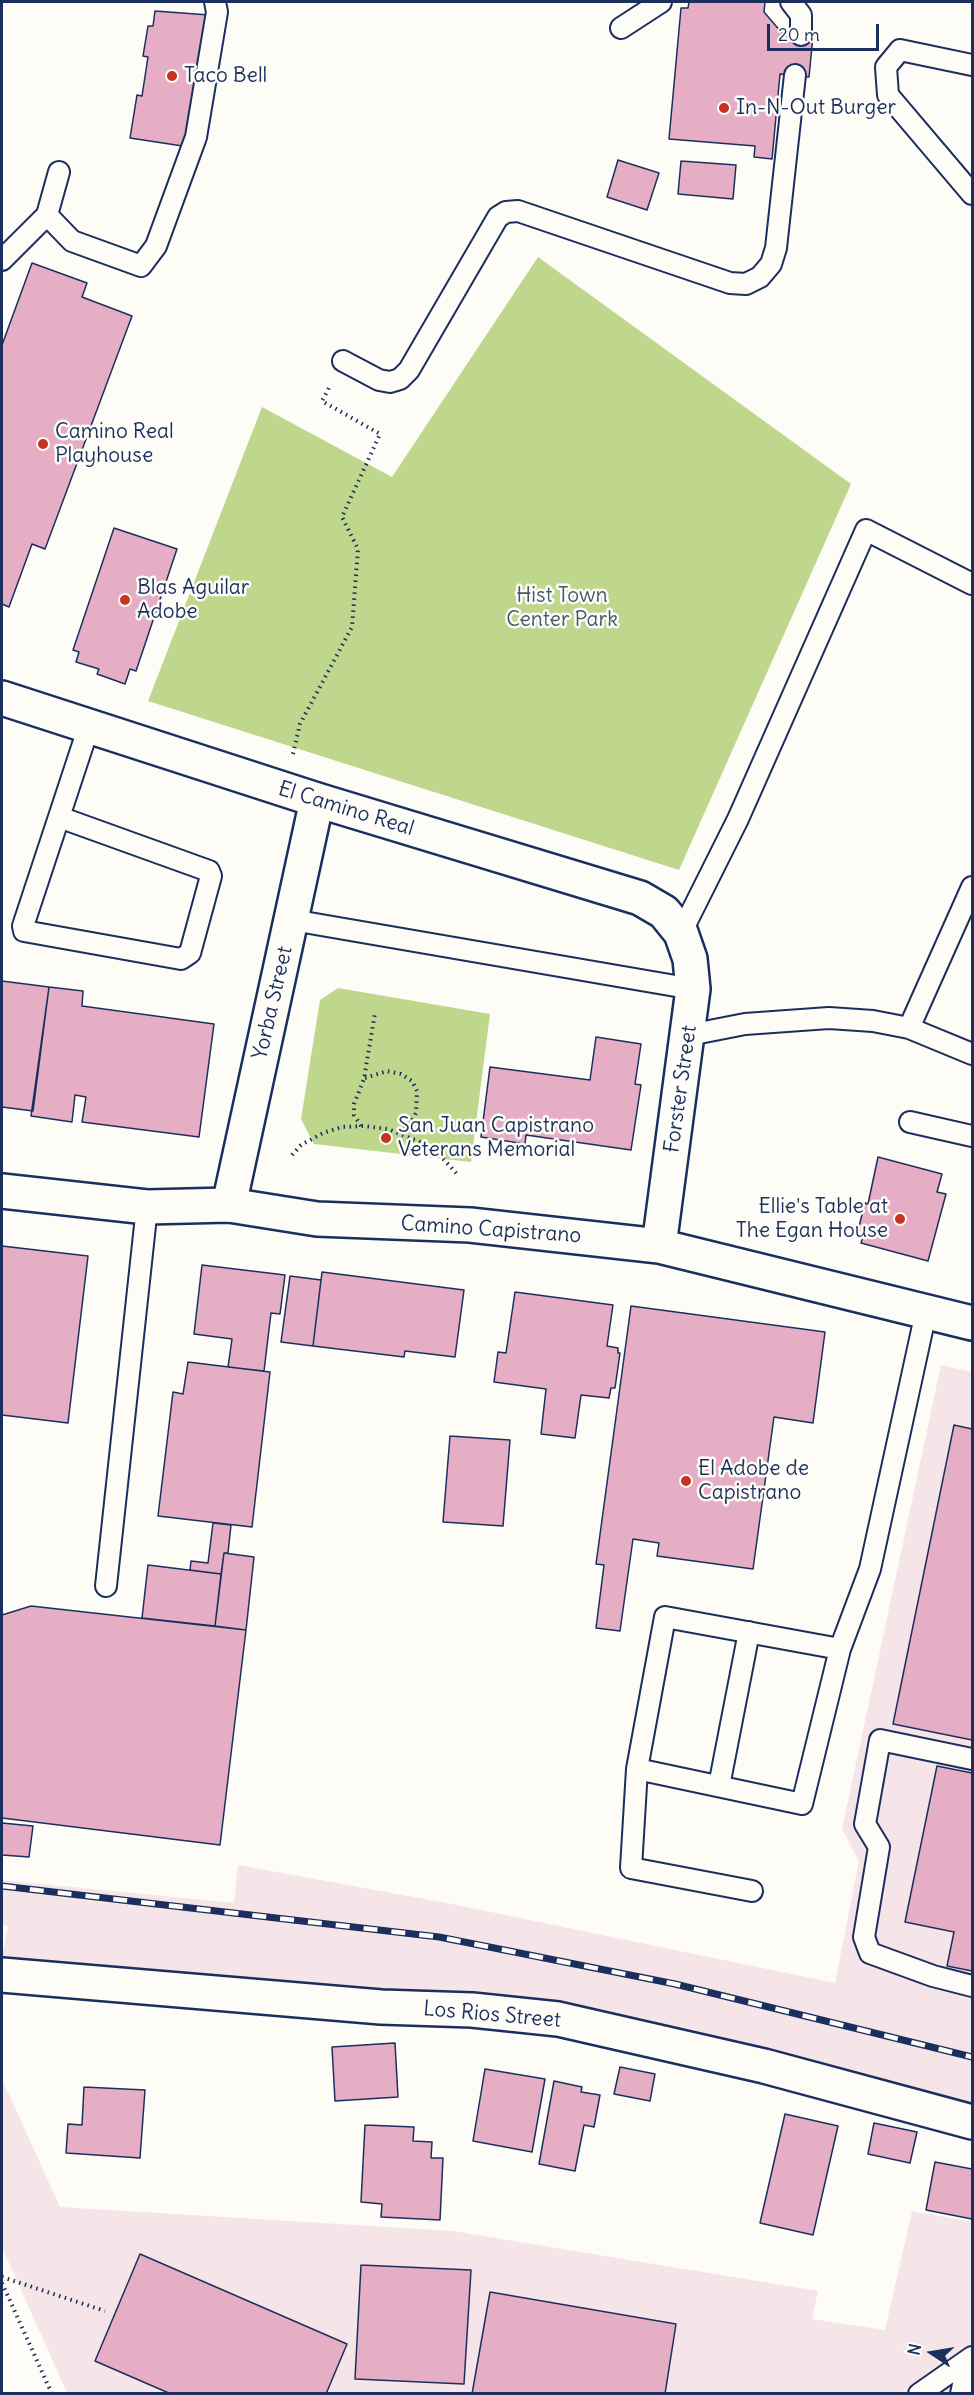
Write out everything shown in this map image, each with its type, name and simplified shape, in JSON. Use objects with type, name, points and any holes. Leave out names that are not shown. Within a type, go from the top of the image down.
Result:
[{"type":"street","name":"El Camino Real","points":[[2,698],[316,800],[640,898],[664,912],[681,933]]},
{"type":"street","name":"Yorba Street","points":[[229,1205],[316,800]]},
{"type":"street","name":"Forster Street","points":[[659,1246],[689,1035],[693,989],[690,959],[681,933]]},
{"type":"street","name":"Camino Capistrano","points":[[2,1191],[147,1208],[229,1205],[316,1219],[470,1225],[659,1246],[972,1323]]},
{"type":"street","name":"Los Rios Street","points":[[2,1975],[381,2007],[472,2010],[558,2019],[764,2066],[972,2121]]},
{"type":"lane","points":[[47,215],[72,241],[141,266],[156,246],[196,137],[217,12],[215,2]]},
{"type":"lane","points":[[621,28],[661,2]]},
{"type":"lane","points":[[791,2],[801,15],[801,35]]},
{"type":"lane","points":[[972,65],[900,50],[886,67],[888,95],[972,194]]},
{"type":"lane","points":[[343,361],[379,380],[390,382],[400,380],[409,370],[498,217],[506,212],[518,211],[730,283],[746,284],[760,277],[771,264],[776,248],[795,75]]},
{"type":"lane","points":[[2,260],[47,215],[59,172]]},
{"type":"lane","points":[[681,933],[738,819],[866,530],[972,584]]},
{"type":"lane","points":[[59,817],[209,871],[211,876],[190,953],[181,959],[24,931],[23,926],[89,726]]},
{"type":"lane","points":[[909,1028],[972,887]]},
{"type":"lane","points":[[292,920],[693,989]]},
{"type":"lane","points":[[689,1035],[745,1024],[829,1018],[873,1021],[909,1028],[972,1054]]},
{"type":"lane","points":[[910,1122],[972,1136]]},
{"type":"lane","points":[[106,1586],[147,1208]]},
{"type":"lane","points":[[637,1769],[802,1804],[840,1649],[870,1569],[926,1312]]},
{"type":"lane","points":[[752,1891],[631,1868],[637,1769],[665,1617],[840,1649]]},
{"type":"lane","points":[[719,1786],[749,1632]]},
{"type":"lane","points":[[972,1760],[880,1740],[865,1824],[879,1847],[864,1937],[870,1953],[933,1976],[972,1986]]},
{"type":"lane","points":[[919,2394],[970,2358]]},
{"type":"lane","points":[[961,2394],[970,2358]]},
{"type":"path","points":[[292,756],[300,724],[352,627],[358,549],[342,517],[380,434],[322,401],[343,361]]},
{"type":"path","points":[[361,1126],[354,1115],[354,1104],[364,1078],[375,1013]]},
{"type":"path","points":[[364,1078],[387,1071],[401,1074],[412,1081],[417,1091],[416,1113],[410,1124],[399,1133]]},
{"type":"path","points":[[292,1155],[301,1145],[323,1133],[342,1127],[361,1126],[399,1133],[438,1153],[458,1174]]},
{"type":"path","points":[[2,2277],[105,2311]]},
{"type":"path","points":[[2,2283],[52,2394]]},
{"type":"shaded area","points":[[941,1365],[972,1372],[972,2106],[571,2012],[2,1958],[8,1926],[2,1925],[2,1880],[234,1903],[238,1865],[452,1904],[835,1983],[859,1861],[842,1829]]},
{"type":"shaded area","points":[[2,2079],[60,2207],[453,2231],[818,2291],[812,2319],[885,2330],[912,2211],[972,2222],[972,2393],[67,2393],[2,2247]]},
{"type":"green space","name":"Hist Town Center Park","points":[[538,257],[851,484],[679,870],[148,701],[262,407],[392,477]]},
{"type":"green space","points":[[338,988],[490,1014],[471,1162],[314,1144],[301,1119],[320,1000]]},
{"type":"building","name":"In-N-Out Burger","points":[[689,2],[765,2],[764,12],[782,33],[813,36],[809,77],[780,74],[772,159],[754,157],[755,146],[669,139],[681,8],[688,8]]},
{"type":"building","name":"Taco Bell","points":[[155,11],[209,15],[189,147],[130,138],[137,95],[142,96],[148,57],[143,56],[148,26],[153,26]]},
{"type":"building","points":[[618,160],[659,173],[647,210],[607,197]]},
{"type":"building","points":[[681,161],[736,165],[733,199],[678,194]]},
{"type":"building","name":"Camino Real Playhouse","points":[[32,263],[87,283],[82,297],[132,316],[45,549],[32,544],[9,607],[2,604],[2,345]]},
{"type":"building","name":"Blas Aguilar Adobe","points":[[114,528],[177,549],[136,671],[130,669],[125,684],[97,674],[99,669],[76,662],[79,652],[73,650]]},
{"type":"building","points":[[2,981],[49,987],[33,1111],[2,1107]]},
{"type":"building","points":[[49,987],[83,991],[82,1006],[214,1024],[199,1137],[82,1122],[86,1097],[75,1095],[72,1122],[31,1116]]},
{"type":"building","points":[[596,1037],[641,1044],[635,1084],[641,1085],[631,1150],[526,1135],[525,1144],[481,1137],[490,1067],[590,1080]]},
{"type":"building","name":"Ellie's Table at The Egan House","points":[[878,1157],[942,1174],[937,1192],[946,1194],[928,1261],[861,1243],[863,1236],[857,1234],[865,1203],[868,1204]]},
{"type":"building","points":[[2,1246],[88,1256],[68,1423],[2,1415]]},
{"type":"building","points":[[202,1265],[285,1275],[280,1314],[271,1313],[264,1371],[228,1367],[232,1339],[194,1334]]},
{"type":"building","points":[[322,1272],[464,1290],[455,1357],[405,1351],[404,1357],[313,1346]]},
{"type":"building","points":[[290,1276],[321,1280],[313,1346],[281,1342]]},
{"type":"building","points":[[515,1292],[613,1305],[607,1346],[618,1348],[618,1353],[620,1353],[615,1388],[611,1388],[609,1398],[581,1395],[575,1438],[541,1434],[546,1389],[494,1382],[498,1352],[506,1353]]},
{"type":"building","name":"El Adobe de Capistrano","points":[[631,1306],[825,1332],[813,1423],[774,1417],[753,1569],[657,1556],[659,1543],[633,1539],[620,1631],[596,1628],[604,1565],[596,1564]]},
{"type":"building","points":[[188,1362],[270,1372],[252,1527],[158,1516],[173,1392],[183,1394]]},
{"type":"building","points":[[954,1425],[972,1429],[972,1740],[893,1724]]},
{"type":"building","points":[[450,1436],[510,1440],[503,1526],[443,1522]]},
{"type":"building","points":[[213,1523],[231,1525],[228,1553],[224,1553],[221,1574],[190,1570],[191,1561],[208,1563]]},
{"type":"building","points":[[224,1553],[254,1557],[246,1630],[215,1626]]},
{"type":"building","points":[[148,1565],[221,1574],[215,1626],[142,1618]]},
{"type":"building","points":[[31,1606],[246,1630],[220,1845],[2,1818],[2,1615]]},
{"type":"building","points":[[937,1766],[972,1773],[972,1971],[947,1966],[954,1932],[905,1922]]},
{"type":"building","points":[[2,1823],[33,1826],[29,1857],[2,1855]]},
{"type":"building","points":[[395,2043],[398,2097],[335,2101],[332,2047]]},
{"type":"building","points":[[620,2067],[655,2074],[650,2101],[614,2094]]},
{"type":"building","points":[[485,2069],[545,2079],[532,2152],[473,2141]]},
{"type":"building","points":[[554,2081],[582,2087],[581,2092],[600,2095],[594,2127],[584,2125],[575,2171],[539,2164]]},
{"type":"building","points":[[84,2087],[145,2090],[140,2158],[66,2153],[68,2124],[82,2125]]},
{"type":"building","points":[[785,2114],[838,2126],[813,2235],[760,2223]]},
{"type":"building","points":[[874,2123],[917,2132],[910,2163],[868,2154]]},
{"type":"building","points":[[365,2125],[414,2127],[413,2141],[432,2142],[431,2158],[443,2158],[440,2220],[381,2217],[382,2204],[361,2202]]},
{"type":"building","points":[[935,2162],[972,2169],[972,2219],[926,2210]]},
{"type":"building","points":[[140,2254],[347,2344],[326,2394],[171,2394],[95,2361]]},
{"type":"building","points":[[361,2265],[471,2270],[464,2384],[355,2379]]},
{"type":"building","points":[[490,2292],[676,2324],[665,2394],[472,2394]]},
{"type":"railway","points":[[2,1886],[439,1937],[675,1984],[972,2057]]},
{"type":"place","name":"Taco Bell","points":[[172,76]]},
{"type":"place","name":"In-N-Out Burger","points":[[724,108]]},
{"type":"place","name":"Camino Real Playhouse","points":[[43,444]]},
{"type":"place","name":"Blas Aguilar Adobe","points":[[125,600]]},
{"type":"place","name":"San Juan Capistrano Veterans Memorial","points":[[386,1138]]},
{"type":"place","name":"Ellie's Table at The Egan House","points":[[900,1219]]},
{"type":"place","name":"El Adobe de Capistrano","points":[[686,1481]]}]
